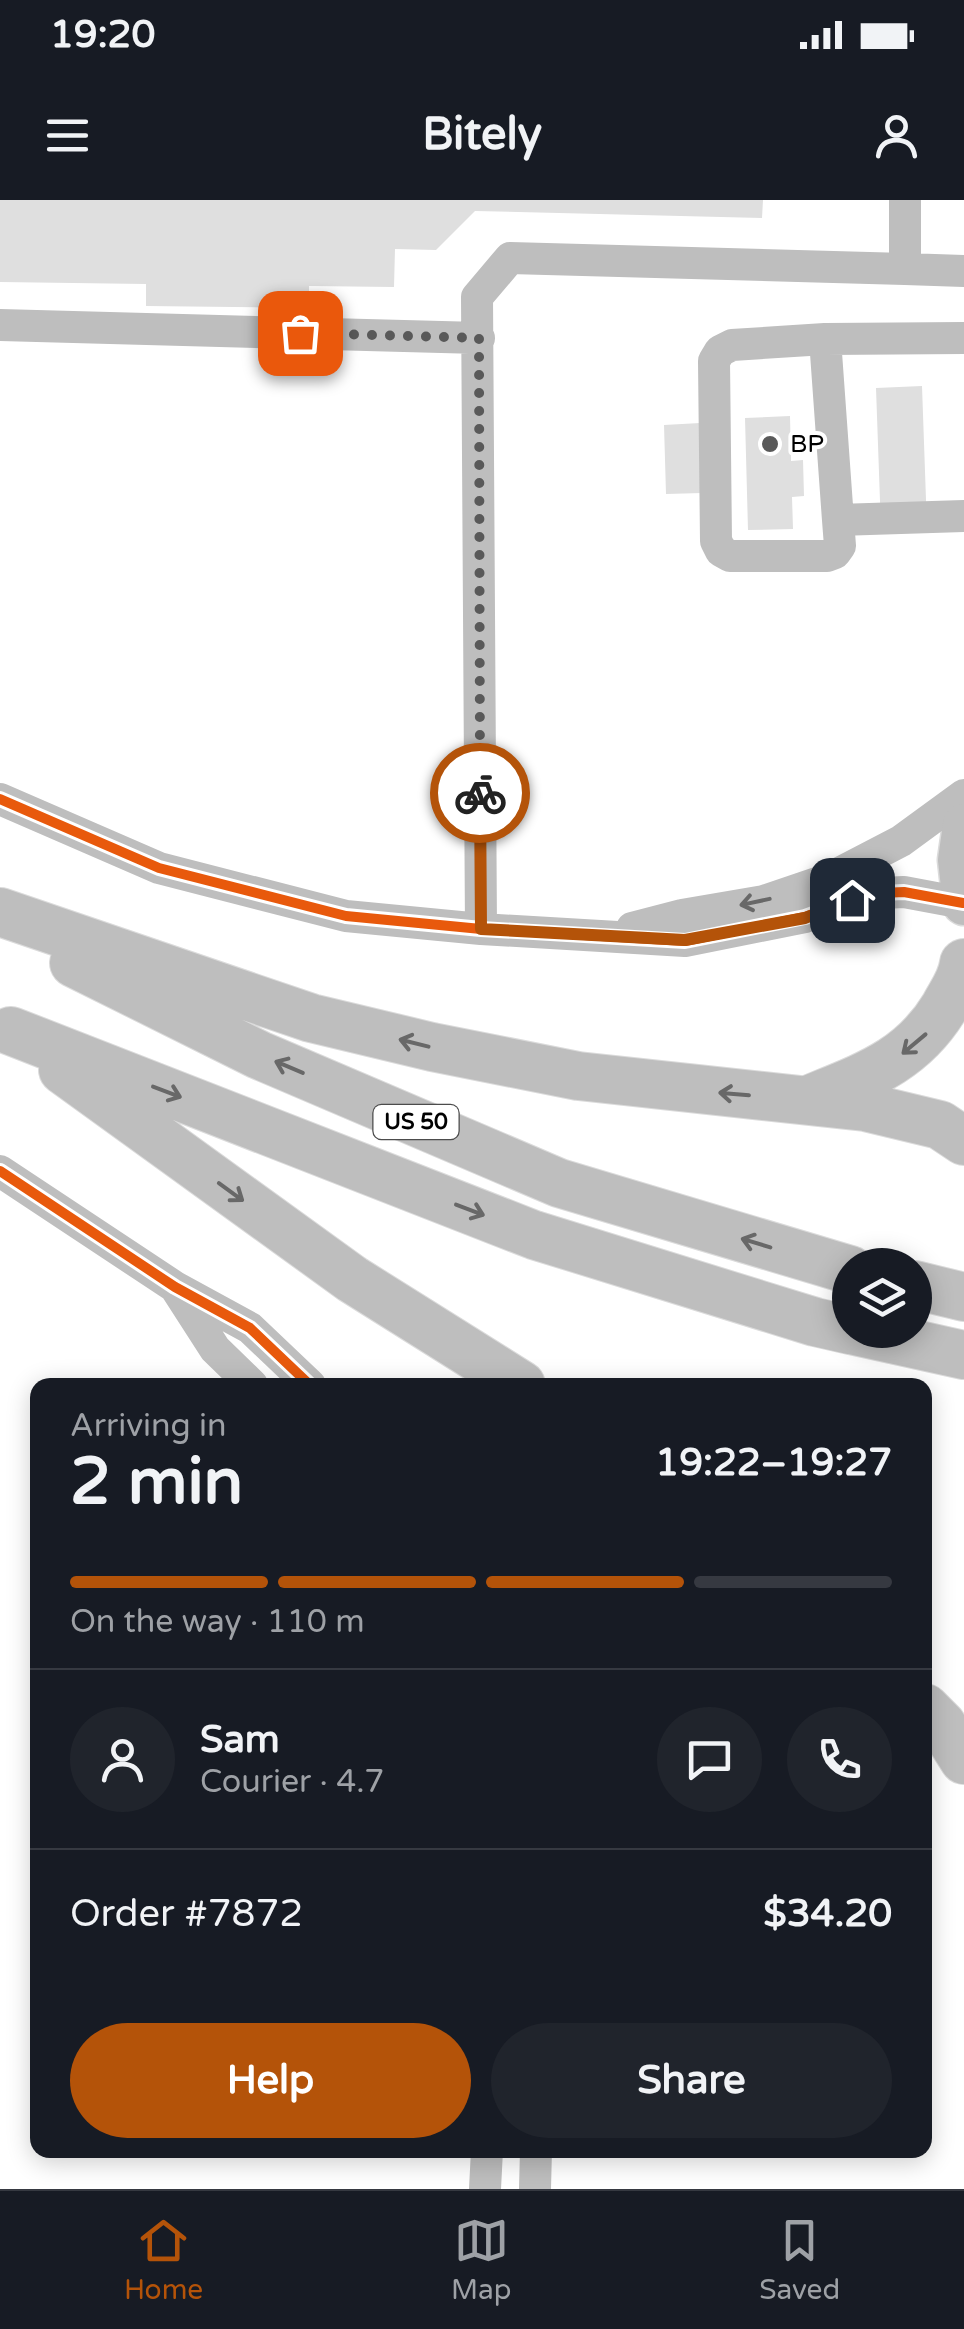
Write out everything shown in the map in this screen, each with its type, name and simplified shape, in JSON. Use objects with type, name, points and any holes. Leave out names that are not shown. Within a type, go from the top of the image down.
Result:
[{"type":"highway","points":[[0,912],[310,1018],[432,1047],[578,1076],[865,1106],[940,1125],[964,1141]]},
{"type":"highway","name":"US 50","points":[[0,926],[258,1054],[559,1183],[832,1265]]},
{"type":"highway","points":[[806,1101],[877,1071],[909,1050],[930,1030],[963,976],[964,963]]},
{"type":"highway","points":[[5,1028],[352,1279],[511,1378]]},
{"type":"highway","name":"US 50","points":[[5,1028],[534,1235],[832,1324]]},
{"type":"highway","points":[[932,1289],[964,1297]]},
{"type":"highway","name":"US 50","points":[[929,1348],[964,1356]]},
{"type":"highway","points":[[932,1715],[964,1760]]},
{"type":"main road","points":[[964,825],[958,860],[964,904]]},
{"type":"street","points":[[905,200],[905,269]]},
{"type":"street","points":[[481,929],[477,297],[510,258],[964,272]]},
{"type":"street","points":[[0,325],[479,338]]},
{"type":"street","points":[[825,339],[840,546],[827,556],[730,556],[721,551],[716,541],[714,361],[720,351],[732,345],[825,339],[964,338]]},
{"type":"street","points":[[838,520],[964,516]]},
{"type":"street","points":[[608,934],[682,915],[764,901],[826,880],[902,841],[964,794]]},
{"type":"street","points":[[0,799],[159,868],[346,916],[481,929],[685,940],[805,918],[882,893],[904,892],[964,904]]},
{"type":"street","points":[[0,1171],[175,1287],[250,1328],[303,1378]]},
{"type":"street","points":[[175,1287],[216,1349],[245,1378]]},
{"type":"street","points":[[485,2189],[486,2158]]},
{"type":"street","points":[[535,2189],[536,2158]]},
{"type":"building","points":[[0,200],[763,200],[762,218],[475,211],[436,250],[395,249],[394,287],[309,286],[309,308],[146,306],[146,284],[0,282]]},
{"type":"building","points":[[922,386],[927,528],[881,529],[876,388]]},
{"type":"building","points":[[790,416],[791,461],[803,460],[804,496],[792,497],[793,529],[748,530],[745,418]]},
{"type":"building","points":[[700,423],[702,493],[666,494],[664,425]]},
{"type":"cycle path","points":[[0,799],[159,868],[346,916],[481,929],[685,941],[805,917],[882,893],[904,892],[963,903]]},
{"type":"cycle path","points":[[0,1171],[175,1287],[250,1328],[303,1378]]},
{"type":"way so far","points":[[300,333],[479,338],[480,793]]},
{"type":"place","name":"BP","points":[[770,444]]},
{"type":"route","points":[[480,793],[481,929],[685,940],[805,918],[852,900]]}]
